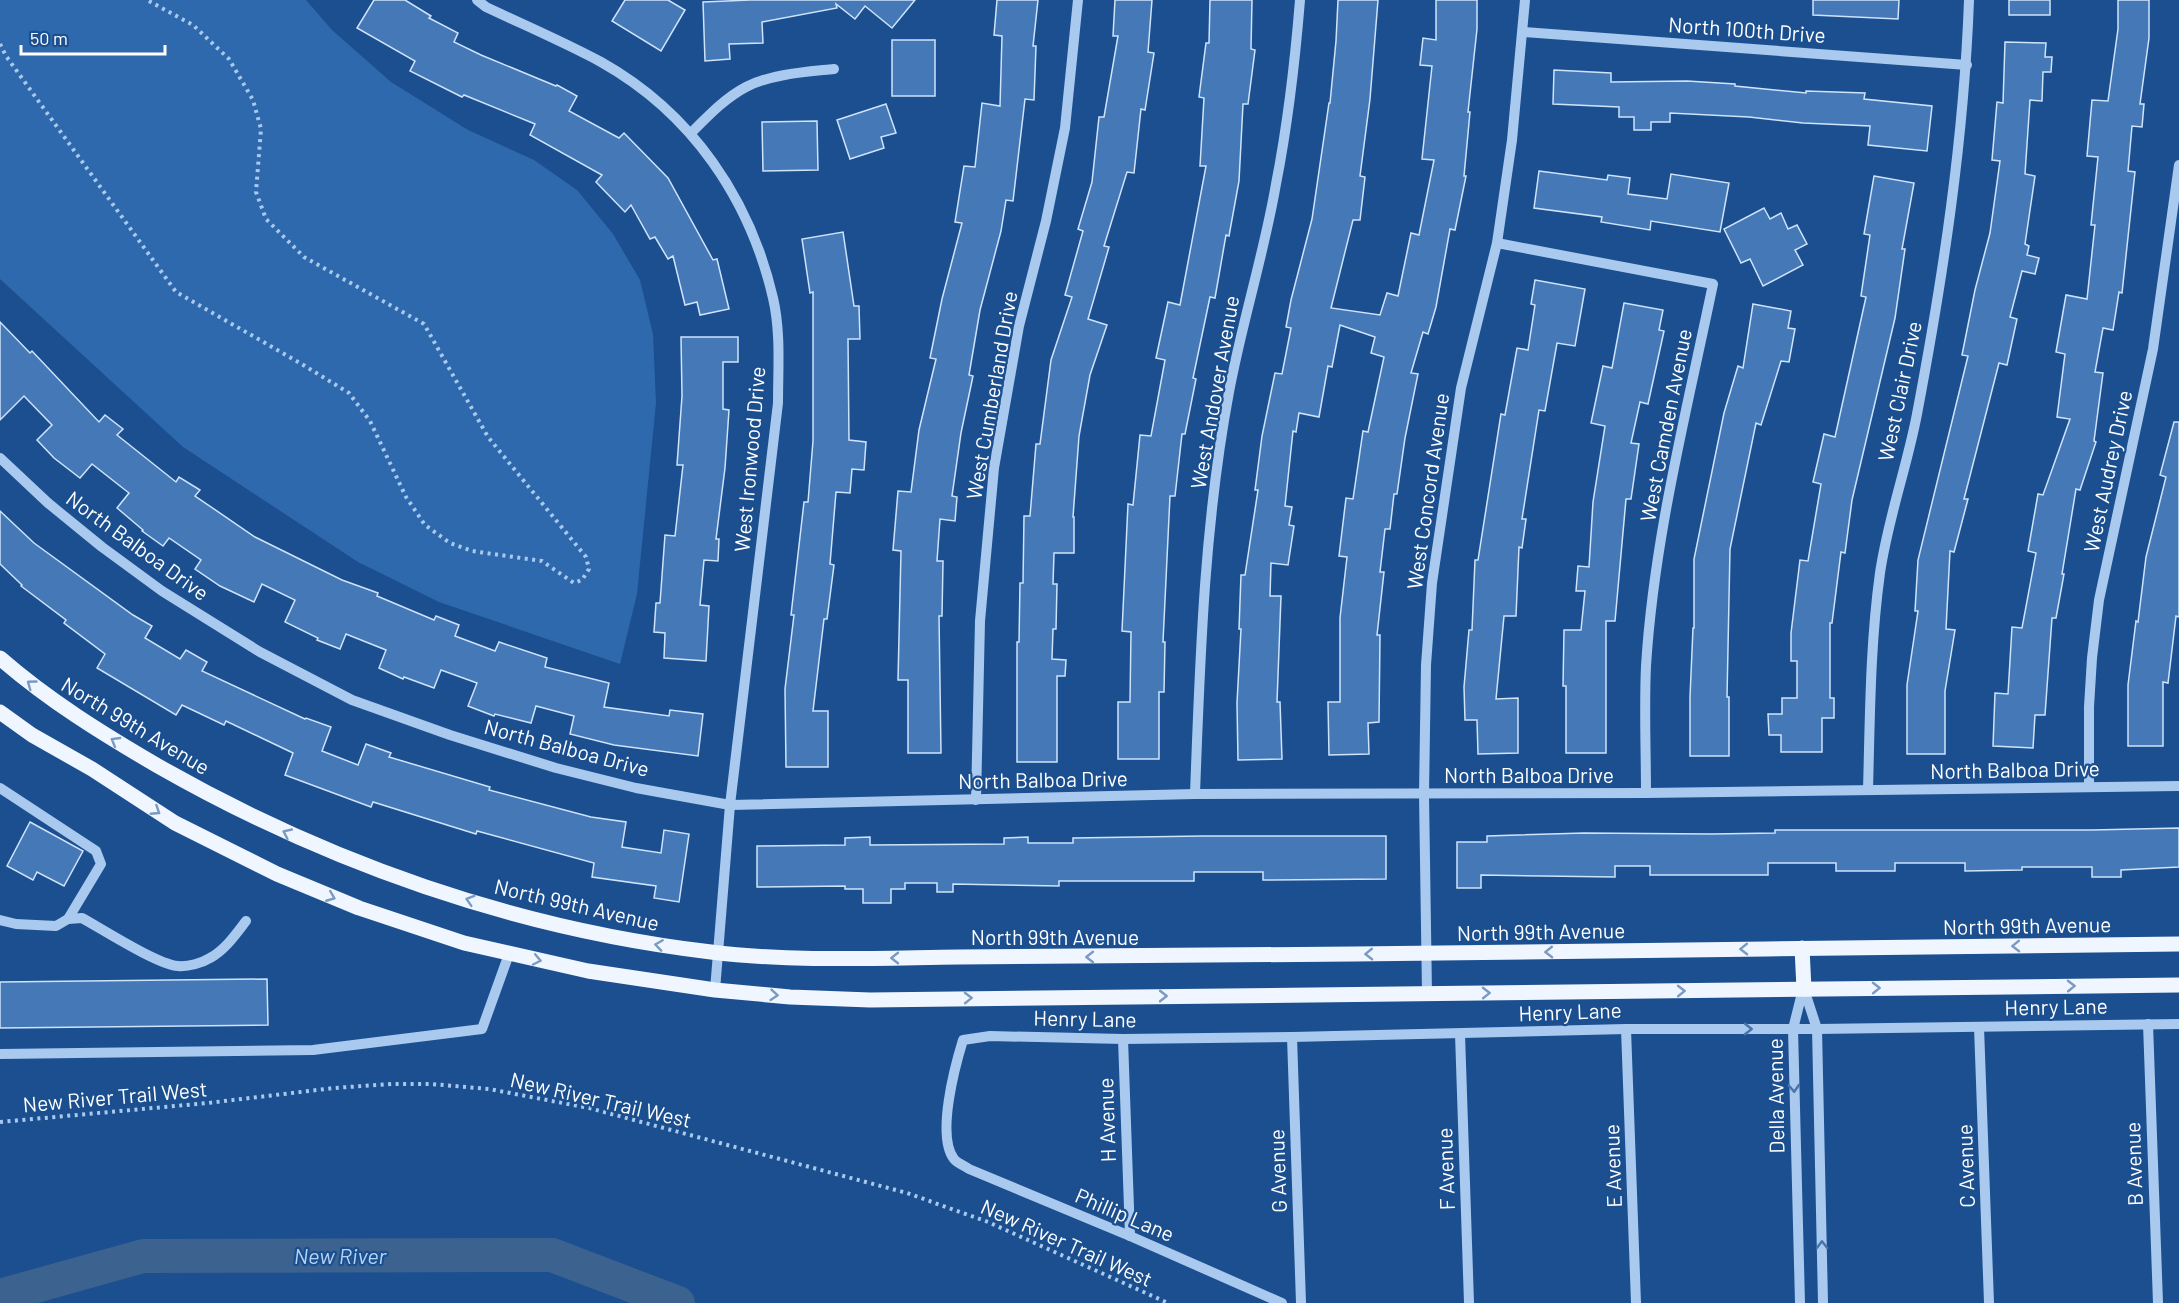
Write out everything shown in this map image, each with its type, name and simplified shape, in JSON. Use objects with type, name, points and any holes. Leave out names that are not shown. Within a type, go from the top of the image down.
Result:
[{"type":"main road","name":"North 99th Avenue","points":[[0,658],[26,680],[108,736],[193,785],[306,842],[424,887],[528,918],[586,933],[717,953],[790,957],[901,958],[2179,944]]},
{"type":"main road","points":[[0,712],[32,735],[92,769],[175,823],[277,874],[359,908],[464,943],[509,954],[588,970],[715,990],[790,997],[870,1000],[2179,985]]},
{"type":"main road","points":[[1802,948],[1804,989]]},
{"type":"street","name":"West Ironwood Drive","points":[[477,0],[486,7],[602,63],[648,93],[691,133],[737,199],[756,242],[774,300],[778,346],[778,403],[730,805],[715,990]]},
{"type":"street","name":"West Cumberland Drive","points":[[976,800],[980,621],[994,468],[1019,326],[1046,221],[1065,128],[1078,0]]},
{"type":"street","name":"West Andover Avenue","points":[[1195,794],[1208,540],[1229,392],[1276,185],[1294,69],[1300,0]]},
{"type":"street","name":"West Concord Avenue","points":[[1427,994],[1424,794],[1426,665],[1432,583],[1461,388],[1497,243],[1512,141],[1524,32],[1525,0]]},
{"type":"street","name":"West Clair Drive","points":[[1868,790],[1873,643],[1880,573],[1892,510],[1917,417],[1949,230],[1966,65],[1969,0]]},
{"type":"street","name":"North 100th Drive","points":[[1524,32],[1966,65]]},
{"type":"street","points":[[691,133],[720,105],[747,87],[790,74],[834,69]]},
{"type":"street","name":"West Audrey Drive","points":[[2090,787],[2091,668],[2099,600],[2153,349],[2179,165]]},
{"type":"street","name":"West Camden Avenue","points":[[1497,243],[1713,284],[1670,492],[1655,581],[1646,666],[1646,793]]},
{"type":"street","name":"North Balboa Drive","points":[[0,458],[48,503],[102,548],[162,591],[260,652],[352,700],[450,735],[556,768],[636,788],[730,805],[1195,794],[1646,793],[2179,786]]},
{"type":"street","points":[[0,788],[96,851],[101,864],[68,919]]},
{"type":"street","points":[[0,920],[16,924],[56,926],[68,919],[82,918],[161,961],[178,966],[195,964],[212,958],[246,921]]},
{"type":"street","points":[[0,1054],[313,1050],[482,1029],[509,954]]},
{"type":"street","name":"Della Avenue","points":[[1800,1303],[1793,1029],[1804,989]]},
{"type":"street","name":"Della Avenue","points":[[1804,989],[1817,1029],[1823,1303]]},
{"type":"street","name":"B Avenue","points":[[2148,1024],[2158,1303]]},
{"type":"street","name":"Henry Lane","points":[[954,1159],[948,1142],[946,1114],[956,1060],[963,1040],[990,1036],[1123,1039],[1626,1029],[2179,1024]]},
{"type":"street","name":"C Avenue","points":[[1979,1027],[1989,1303]]},
{"type":"street","name":"E Avenue","points":[[1626,1029],[1636,1303]]},
{"type":"street","name":"F Avenue","points":[[1460,1034],[1469,1303]]},
{"type":"street","name":"G Avenue","points":[[1292,1037],[1301,1303]]},
{"type":"street","name":"H Avenue","points":[[1123,1039],[1130,1236]]},
{"type":"street","name":"Phillip Lane","points":[[954,1159],[969,1169],[1282,1303]]},
{"type":"path","points":[[0,44],[6,56],[176,292],[349,393],[370,421],[406,497],[425,525],[450,543],[472,551],[542,561],[573,583],[582,580],[589,569],[586,557],[488,437],[424,324],[304,257],[266,219],[256,192],[261,129],[253,100],[229,59],[207,38],[193,25],[147,0]]},
{"type":"path","name":"New River Trail West","points":[[0,1122],[208,1103],[334,1088],[402,1084],[489,1089],[589,1108],[907,1193],[988,1222],[1168,1303]]},
{"type":"shaded area","points":[[0,0],[306,0],[332,30],[391,82],[468,130],[534,160],[577,190],[613,234],[640,280],[653,334],[656,403],[637,594],[620,664],[439,602],[358,562],[183,447],[0,279]]},
{"type":"building","points":[[374,0],[405,0],[431,16],[429,18],[458,33],[454,42],[557,85],[577,96],[569,111],[619,138],[624,133],[668,178],[713,260],[717,259],[729,309],[700,315],[697,302],[685,305],[673,256],[668,259],[655,237],[650,239],[631,205],[625,212],[596,182],[602,175],[530,135],[535,124],[464,95],[462,97],[410,71],[415,61],[357,28]]},
{"type":"building","points":[[625,0],[668,0],[685,10],[661,51],[612,21]]},
{"type":"building","points":[[915,0],[892,28],[865,6],[855,19],[836,4],[837,8],[762,22],[763,43],[729,44],[730,59],[705,61],[703,2]]},
{"type":"building","points":[[997,0],[1038,0],[1033,46],[1036,46],[1034,100],[1025,99],[1013,201],[1006,200],[1001,231],[980,310],[969,375],[973,376],[961,433],[952,496],[957,497],[955,521],[940,519],[937,561],[943,561],[942,616],[939,616],[941,753],[908,753],[908,680],[898,680],[901,551],[893,550],[898,491],[911,492],[919,430],[936,359],[930,358],[942,299],[962,223],[955,222],[964,166],[975,167],[982,103],[1000,106],[1002,36],[994,35]]},
{"type":"building","points":[[1115,0],[1152,0],[1148,52],[1154,53],[1145,110],[1141,109],[1134,173],[1127,172],[1104,246],[1109,247],[1088,319],[1107,325],[1090,375],[1079,436],[1073,517],[1074,553],[1054,553],[1053,584],[1057,584],[1056,629],[1053,629],[1052,659],[1066,660],[1065,676],[1057,676],[1057,762],[1017,762],[1017,642],[1019,642],[1020,583],[1023,583],[1024,516],[1030,516],[1036,444],[1040,444],[1051,360],[1072,297],[1065,295],[1083,231],[1078,229],[1092,182],[1099,117],[1104,117],[1118,36],[1113,36]]},
{"type":"building","points":[[1210,0],[1252,0],[1251,49],[1255,50],[1248,104],[1243,104],[1239,181],[1229,236],[1226,235],[1215,298],[1210,297],[1193,378],[1196,379],[1185,434],[1182,434],[1175,496],[1170,496],[1163,642],[1165,642],[1164,692],[1159,692],[1159,759],[1118,759],[1118,702],[1130,702],[1131,632],[1122,631],[1128,504],[1133,505],[1140,435],[1151,436],[1165,360],[1156,358],[1168,302],[1180,305],[1206,166],[1200,166],[1204,98],[1199,97],[1206,43],[1209,43]]},
{"type":"building","points":[[1338,0],[1378,0],[1370,99],[1360,176],[1365,177],[1360,220],[1353,220],[1331,308],[1380,315],[1387,293],[1398,296],[1411,233],[1419,235],[1434,160],[1422,159],[1432,66],[1420,65],[1423,38],[1436,40],[1436,0],[1477,0],[1477,29],[1464,176],[1466,176],[1455,230],[1450,229],[1436,307],[1428,334],[1423,332],[1411,373],[1418,374],[1397,494],[1394,494],[1390,529],[1385,529],[1380,572],[1384,572],[1377,635],[1380,635],[1379,722],[1368,723],[1369,754],[1329,755],[1328,702],[1340,702],[1340,618],[1347,557],[1339,556],[1346,498],[1353,499],[1363,431],[1368,432],[1384,357],[1371,353],[1375,337],[1340,325],[1332,367],[1328,366],[1319,417],[1299,413],[1296,432],[1293,431],[1285,506],[1292,507],[1289,525],[1294,526],[1288,565],[1271,563],[1270,596],[1281,596],[1277,702],[1280,702],[1282,759],[1238,760],[1237,703],[1241,575],[1245,575],[1258,490],[1255,490],[1262,436],[1275,373],[1282,374],[1291,328],[1286,327],[1291,300],[1312,219],[1330,103]]},
{"type":"building","points":[[1813,0],[1899,0],[1898,19],[1813,15]]},
{"type":"building","points":[[2009,0],[2050,0],[2050,15],[2009,15]]},
{"type":"building","points":[[2118,0],[2149,0],[2149,38],[2140,104],[2144,104],[2142,127],[2132,126],[2128,171],[2135,172],[2122,293],[2119,292],[2113,330],[2103,328],[2095,372],[2103,373],[2094,441],[2096,442],[2080,490],[2076,489],[2056,618],[2052,618],[2045,715],[2035,715],[2033,748],[1993,746],[1995,693],[2008,694],[2012,627],[2022,628],[2036,553],[2028,551],[2038,494],[2043,495],[2070,419],[2057,417],[2065,354],[2056,352],[2066,295],[2087,299],[2095,225],[2091,225],[2098,157],[2087,156],[2092,100],[2108,101],[2118,29]]},
{"type":"building","points":[[892,40],[935,40],[935,96],[892,96]]},
{"type":"building","points":[[2005,42],[2046,43],[2045,57],[2052,57],[2051,72],[2043,72],[2042,101],[2030,100],[2025,174],[2035,176],[2025,244],[2029,246],[2027,255],[2039,258],[2035,274],[2022,271],[2010,317],[2017,319],[2007,365],[1999,363],[1964,499],[1968,499],[1954,552],[1950,551],[1946,629],[1955,630],[1945,691],[1945,754],[1907,754],[1907,685],[1918,611],[1915,611],[1918,560],[1968,356],[1962,355],[1975,290],[1990,233],[2000,161],[1992,160],[1997,102],[2003,103]]},
{"type":"building","points":[[1554,70],[1611,73],[1611,82],[1687,81],[1735,84],[1735,86],[1806,93],[1806,91],[1865,93],[1864,99],[1932,106],[1927,151],[1868,145],[1870,126],[1803,123],[1749,117],[1670,113],[1670,122],[1651,122],[1651,130],[1634,130],[1634,117],[1619,117],[1619,107],[1553,104]]},
{"type":"building","points":[[886,104],[896,133],[881,137],[884,148],[850,159],[837,120]]},
{"type":"building","points":[[817,121],[818,170],[763,171],[762,122]]},
{"type":"building","points":[[1539,171],[1607,180],[1608,175],[1630,178],[1628,194],[1667,199],[1671,174],[1729,183],[1720,232],[1651,221],[1650,230],[1601,222],[1602,217],[1534,208]]},
{"type":"building","points":[[1874,176],[1914,183],[1902,249],[1905,249],[1895,318],[1852,500],[1845,553],[1841,552],[1832,623],[1830,623],[1830,698],[1834,698],[1834,718],[1822,718],[1822,752],[1781,752],[1781,735],[1769,735],[1768,714],[1782,714],[1782,698],[1797,698],[1797,661],[1791,661],[1791,633],[1800,560],[1808,561],[1821,484],[1813,482],[1824,434],[1835,437],[1866,297],[1861,296],[1870,235],[1864,234]]},
{"type":"building","points":[[1764,208],[1770,219],[1781,213],[1788,229],[1797,225],[1807,244],[1795,250],[1803,265],[1763,286],[1750,259],[1741,263],[1724,229]]},
{"type":"building","points":[[843,232],[854,306],[859,306],[860,339],[848,339],[849,440],[866,442],[864,470],[852,469],[850,493],[836,492],[830,564],[834,565],[827,619],[824,619],[813,711],[828,711],[828,767],[786,767],[785,689],[794,615],[791,615],[804,502],[808,502],[813,441],[813,292],[810,293],[802,239]]},
{"type":"building","points":[[1535,280],[1585,289],[1575,346],[1557,343],[1545,411],[1539,410],[1522,519],[1526,519],[1522,548],[1519,547],[1516,616],[1504,616],[1496,699],[1518,698],[1518,753],[1478,754],[1477,720],[1465,720],[1464,687],[1469,630],[1472,630],[1475,560],[1478,560],[1501,414],[1505,415],[1517,348],[1528,350],[1535,305],[1531,304]]},
{"type":"building","points":[[1624,303],[1663,310],[1659,330],[1664,331],[1648,404],[1640,402],[1631,443],[1639,444],[1631,499],[1626,499],[1615,621],[1606,621],[1606,753],[1566,753],[1566,686],[1563,686],[1564,630],[1581,630],[1585,591],[1576,591],[1578,566],[1589,567],[1593,502],[1605,426],[1591,423],[1603,366],[1612,368]]},
{"type":"building","points":[[1753,304],[1791,311],[1788,328],[1795,329],[1789,362],[1781,361],[1761,425],[1756,423],[1730,549],[1727,697],[1729,697],[1729,756],[1690,756],[1694,559],[1724,413],[1738,366],[1743,368]]},
{"type":"building","points":[[0,322],[30,353],[32,351],[99,422],[105,415],[123,429],[117,435],[176,482],[179,477],[200,490],[195,496],[255,537],[342,580],[378,593],[377,596],[434,620],[436,616],[459,625],[455,636],[495,651],[499,642],[547,658],[545,667],[609,683],[604,707],[669,716],[670,710],[703,714],[698,756],[614,745],[570,734],[574,716],[536,706],[531,723],[495,714],[494,716],[468,706],[477,683],[441,670],[434,688],[404,677],[403,679],[379,668],[386,650],[346,634],[340,649],[317,640],[318,638],[285,622],[295,600],[262,584],[254,602],[220,586],[195,569],[201,560],[169,538],[163,546],[142,531],[117,508],[129,493],[92,464],[80,478],[54,458],[37,440],[52,425],[24,396],[0,420]]},
{"type":"building","points":[[681,337],[738,337],[738,362],[723,362],[723,409],[729,410],[725,468],[716,539],[719,539],[718,561],[704,560],[700,605],[709,606],[706,661],[664,658],[665,633],[654,632],[656,603],[660,603],[665,535],[675,536],[683,465],[677,465],[682,396]]},
{"type":"building","points":[[2174,422],[2179,422],[2179,617],[2176,616],[2168,683],[2163,682],[2163,746],[2128,746],[2128,685],[2136,621],[2138,622],[2146,557],[2166,477],[2160,475]]},
{"type":"building","points":[[0,511],[34,543],[133,615],[152,626],[145,638],[180,659],[186,650],[207,662],[202,671],[305,719],[331,727],[322,751],[358,765],[366,744],[391,753],[389,757],[490,787],[489,790],[591,817],[626,822],[622,847],[661,853],[664,830],[689,834],[679,902],[654,898],[656,886],[592,877],[594,863],[477,831],[476,834],[373,802],[371,807],[285,775],[293,753],[226,721],[224,725],[182,705],[176,715],[97,668],[105,654],[64,623],[66,620],[21,586],[0,564]]},
{"type":"building","points":[[30,822],[83,851],[64,886],[37,872],[33,880],[7,866]]},
{"type":"building","points":[[2179,828],[2179,867],[2121,870],[2121,877],[2092,877],[2092,867],[2022,867],[2022,870],[1965,871],[1965,863],[1895,863],[1895,871],[1836,871],[1836,863],[1768,863],[1768,875],[1650,875],[1650,866],[1615,866],[1615,877],[1481,875],[1481,888],[1457,888],[1457,842],[1487,842],[1487,836],[1584,833],[1775,833],[1775,830]]},
{"type":"building","points":[[1386,836],[1386,879],[1263,880],[1263,872],[1194,872],[1194,881],[1059,881],[1059,886],[953,884],[953,892],[937,892],[937,883],[905,883],[905,889],[891,889],[891,903],[863,903],[863,889],[845,889],[845,886],[757,887],[757,846],[845,845],[845,838],[870,837],[870,845],[1004,844],[1004,838],[1028,837],[1028,843],[1073,843],[1073,838]]},
{"type":"building","points":[[267,979],[268,1025],[0,1028],[0,982]]},
{"type":"waterway","name":"New River","points":[[0,1296],[143,1256],[552,1255],[678,1303]]}]
